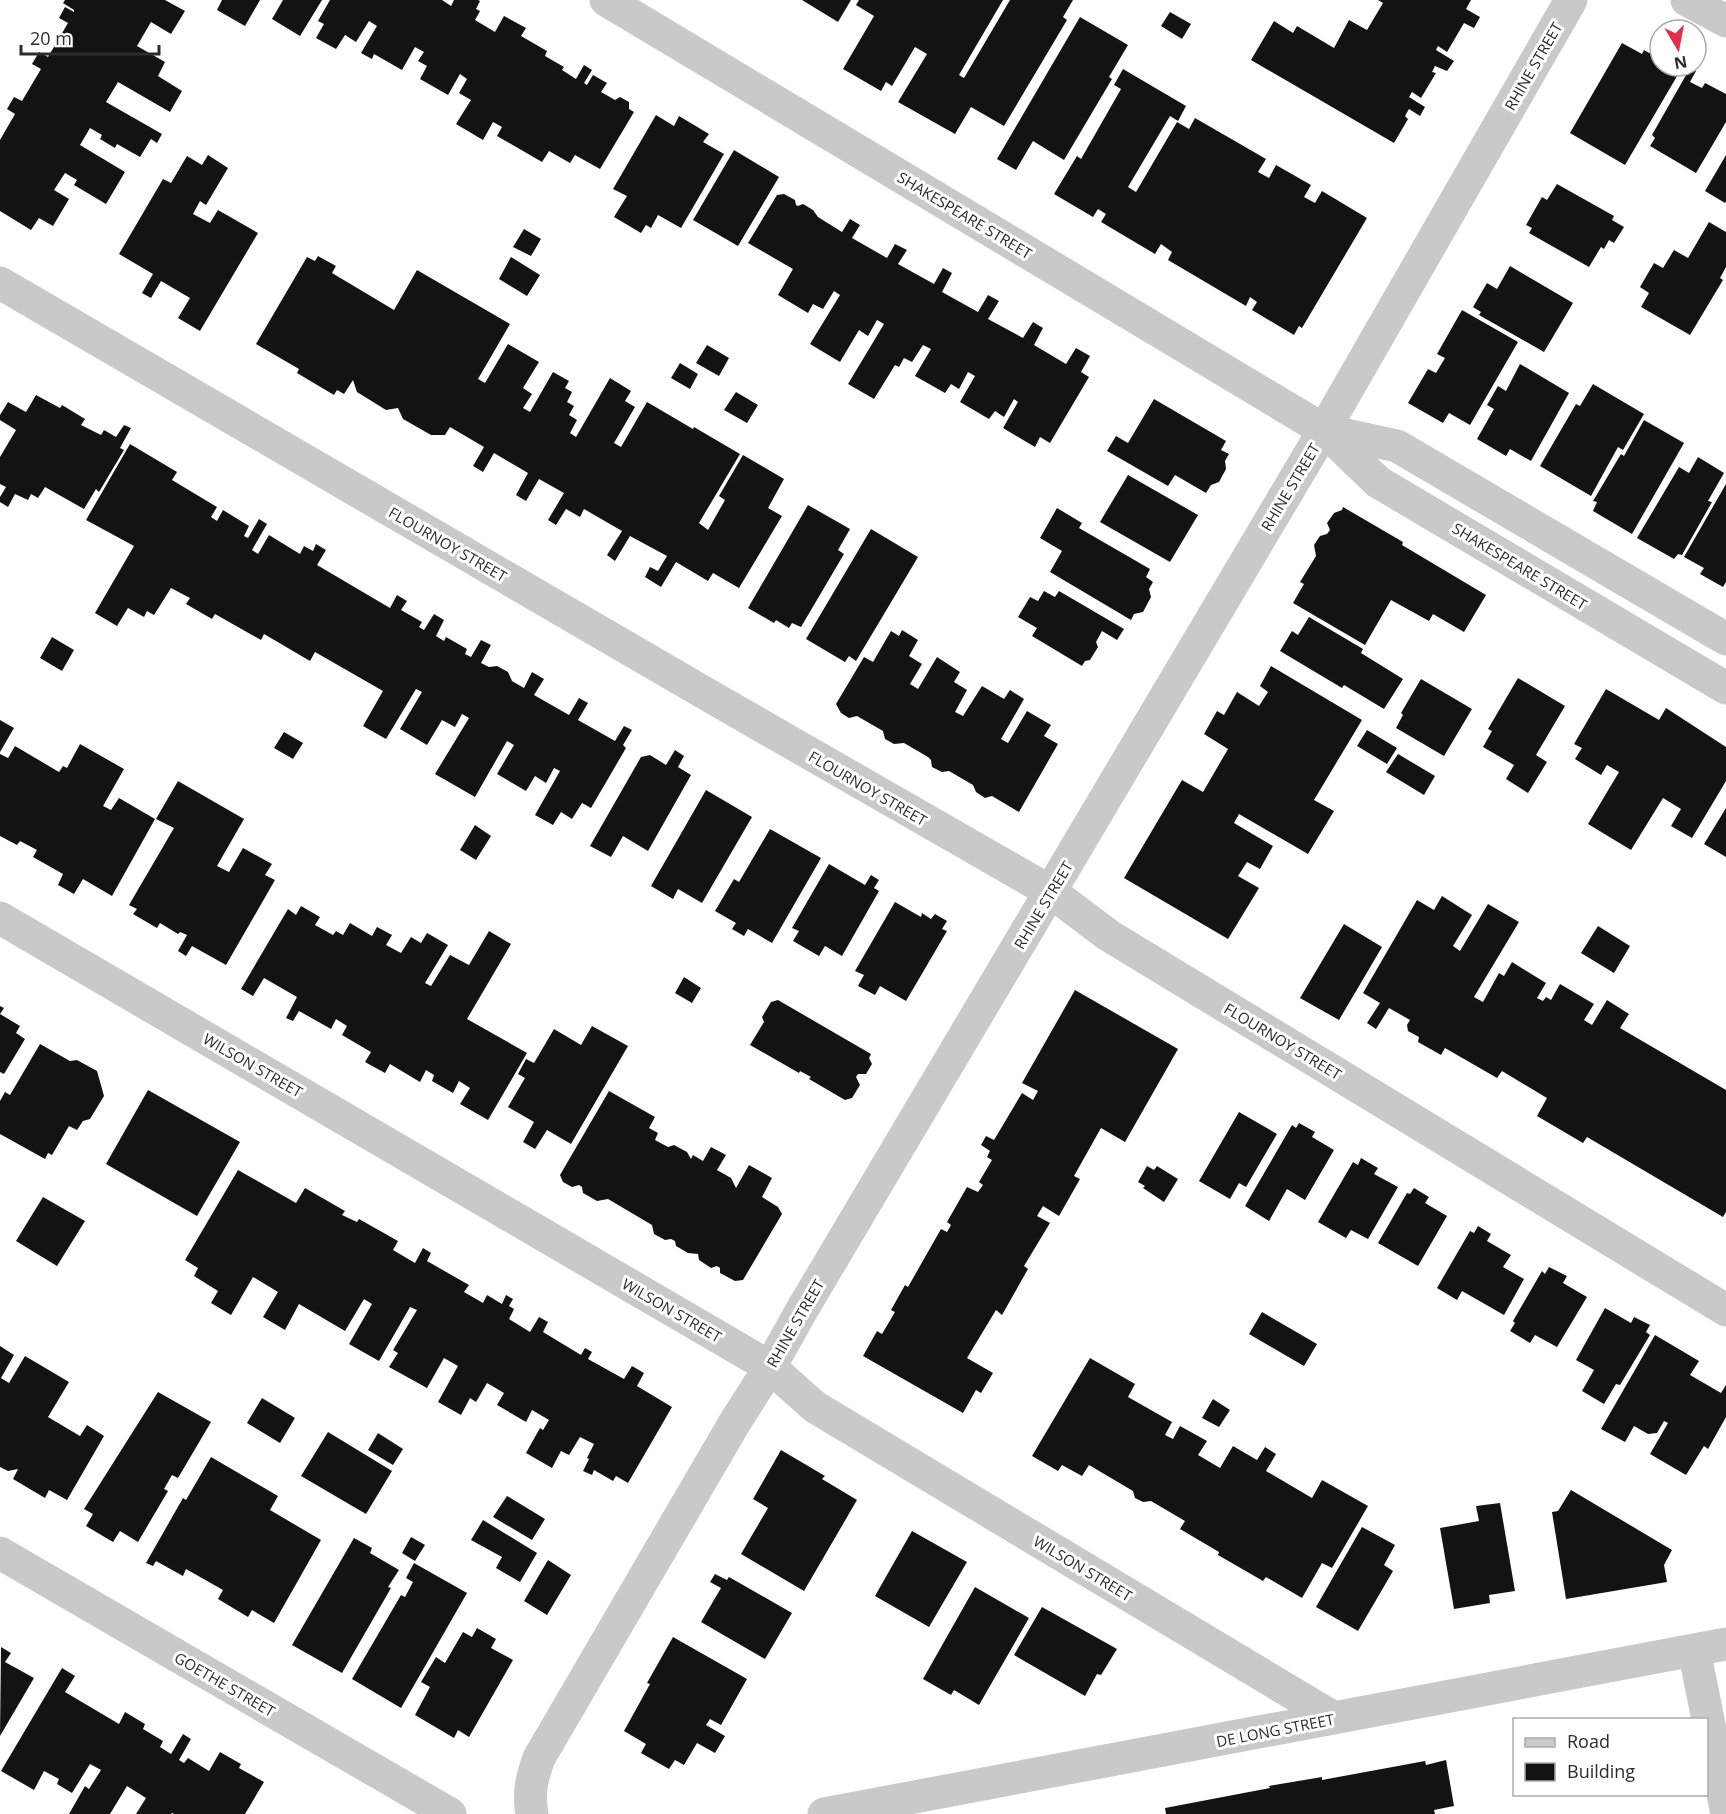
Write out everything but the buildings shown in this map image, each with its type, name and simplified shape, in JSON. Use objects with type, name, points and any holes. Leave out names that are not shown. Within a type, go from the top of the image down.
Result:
[{"type":"street","name":"SHAKESPEARE STREET","points":[[606,0],[1324,430],[1378,482],[1726,688]]},
{"type":"street","name":"RHINE STREET","points":[[532,1814],[531,1780],[539,1758],[735,1422],[770,1367],[1324,430],[1571,0]]},
{"type":"street","points":[[1687,0],[1726,21]]},
{"type":"street","name":"FLOURNOY STREET","points":[[0,283],[1051,892],[1108,934],[1726,1310]]},
{"type":"street","name":"SHAKESPEARE STREET","points":[[1324,430],[1397,446],[1726,639]]},
{"type":"street","name":"WILSON STREET","points":[[0,918],[770,1367],[815,1407],[1334,1718]]},
{"type":"street","name":"GOETHE STREET","points":[[0,1553],[450,1814]]},
{"type":"street","name":"DE LONG STREET","points":[[824,1814],[1726,1644]]},
{"type":"street","points":[[1694,1650],[1708,1718]]},
{"type":"street","points":[[1708,1720],[1726,1809]]}]
